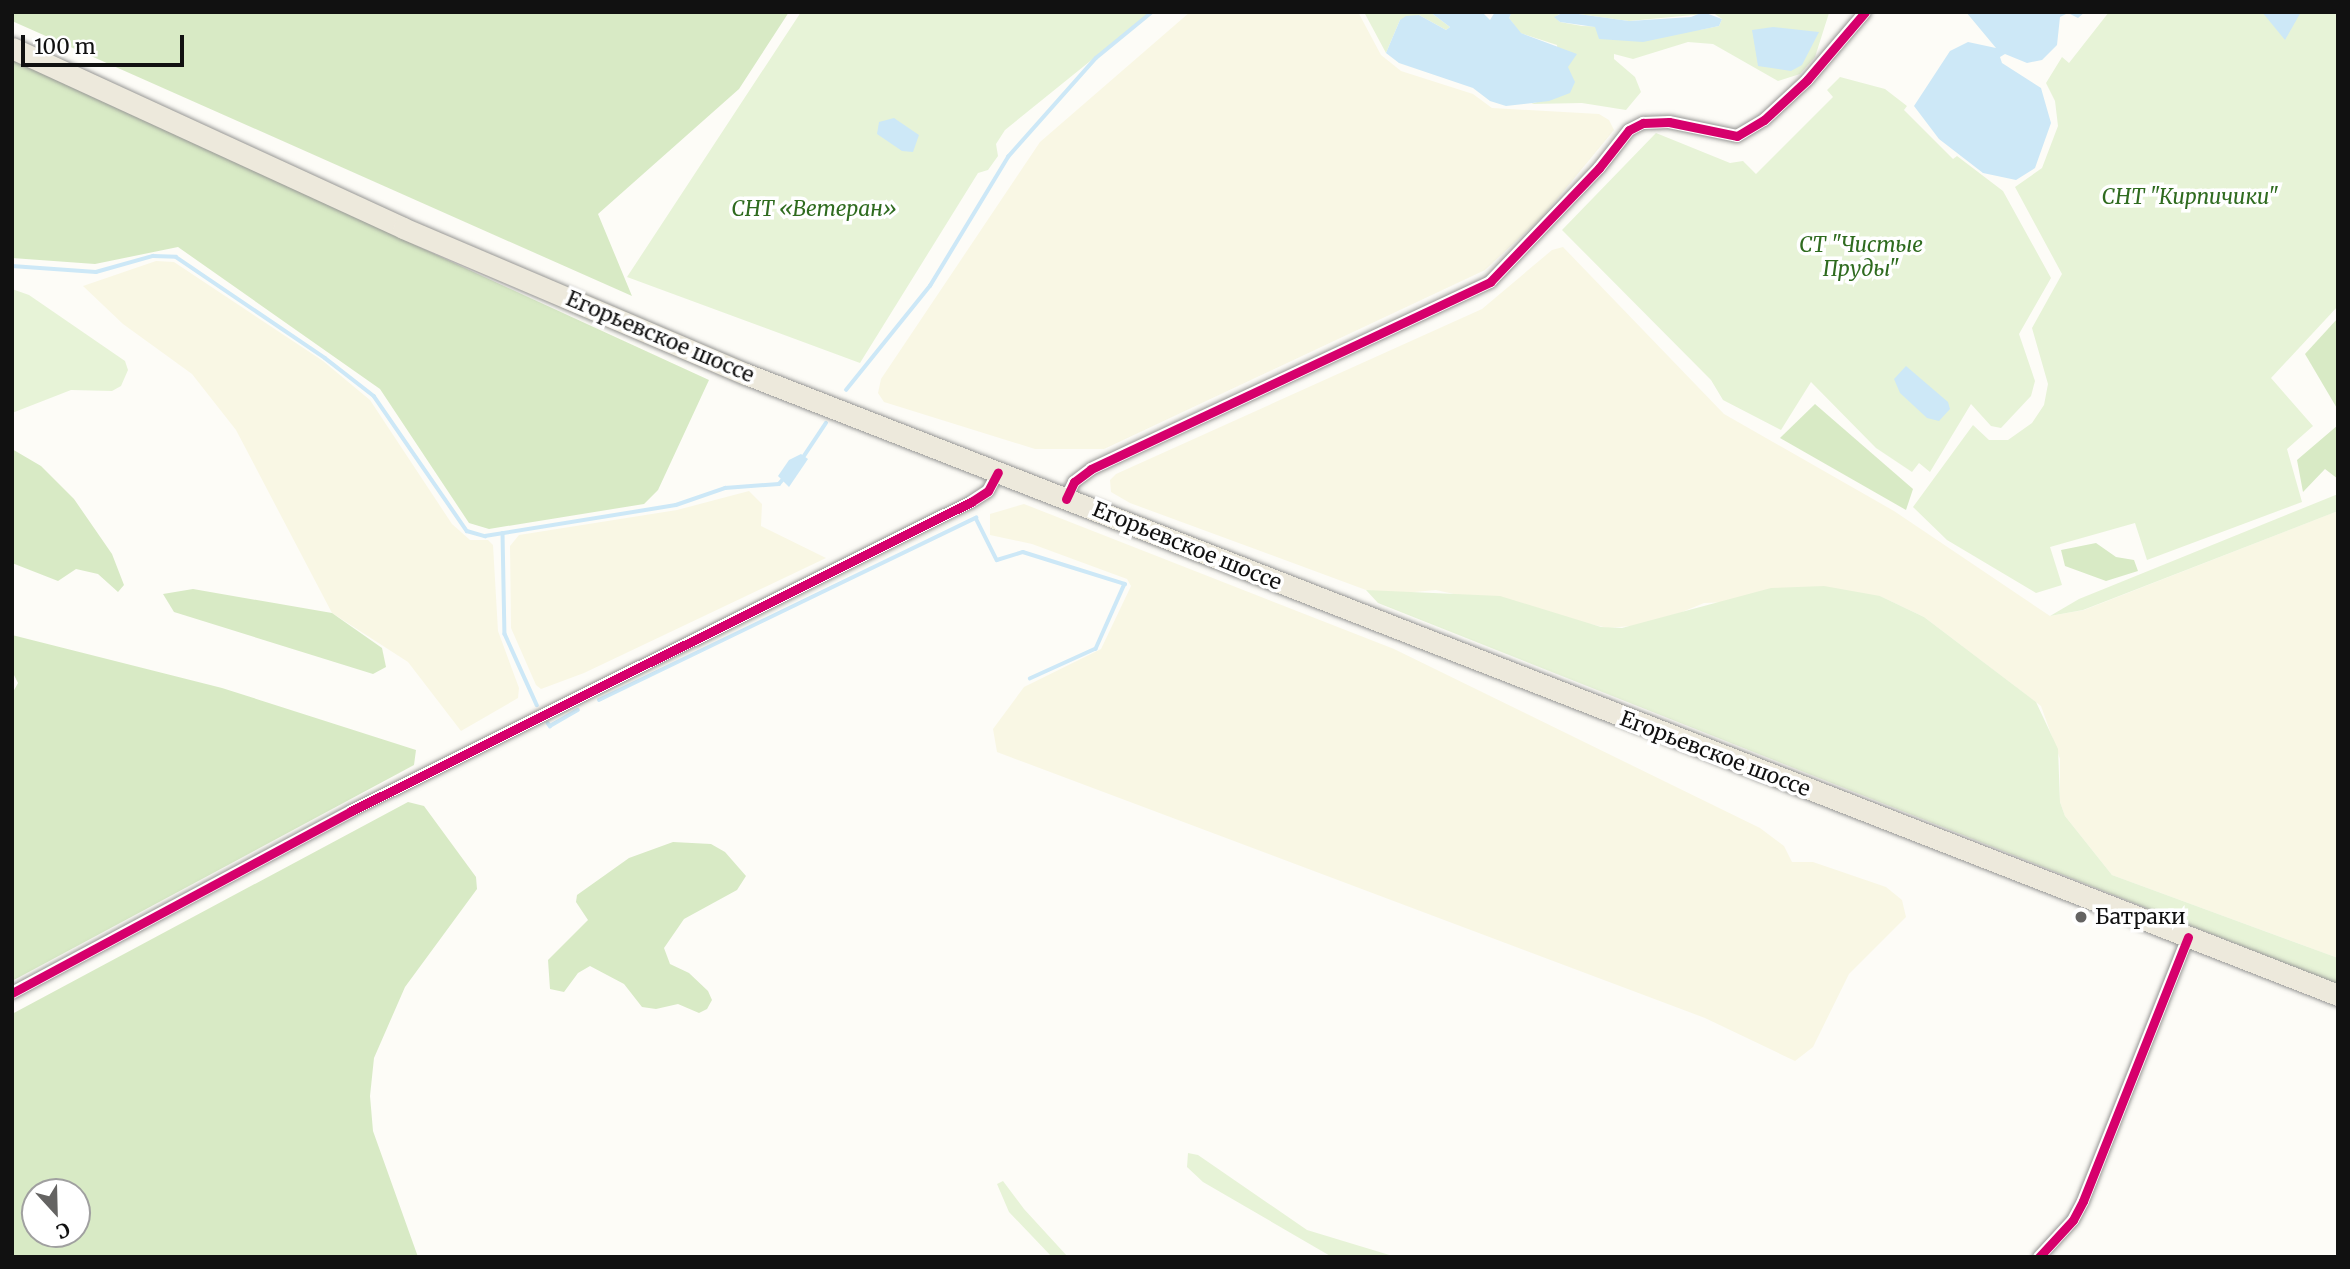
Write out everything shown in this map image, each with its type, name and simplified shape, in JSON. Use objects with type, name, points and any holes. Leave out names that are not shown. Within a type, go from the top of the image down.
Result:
[{"type":"main road","name":"Егорьевское шоссе","points":[[12,48],[453,249],[746,374],[2338,995]]},
{"type":"street","points":[[1066,499],[1074,482],[1091,470],[1490,282],[1599,168],[1629,130],[1643,123],[1670,122],[1737,136],[1764,120],[1807,80],[1865,12]]},
{"type":"street","points":[[12,993],[351,811],[971,502],[988,491],[998,472]]},
{"type":"street","points":[[2039,1257],[2073,1220],[2083,1201],[2188,937]]},
{"type":"shaded area","points":[[1190,12],[1358,12],[1381,55],[1401,71],[1473,94],[1492,108],[1599,114],[1609,120],[1614,130],[1543,216],[1485,270],[1104,449],[1035,449],[884,402],[878,393],[881,379],[1040,142]]},
{"type":"shaded area","points":[[1563,247],[1724,414],[1894,511],[2050,616],[2084,610],[2338,511],[2338,958],[2112,875],[2065,816],[2060,802],[2060,759],[2041,706],[1924,617],[1880,596],[1704,603],[1653,624],[1608,628],[1436,590],[1393,594],[1366,590],[1130,503],[1111,492],[1110,480],[1116,474],[1482,309],[1552,250]]},
{"type":"shaded area","points":[[156,261],[174,262],[323,361],[370,400],[452,524],[470,540],[488,540],[493,545],[498,631],[519,688],[518,698],[461,731],[408,662],[332,613],[236,430],[192,374],[123,324],[83,286]]},
{"type":"shaded area","points":[[749,491],[762,504],[761,526],[826,558],[584,673],[541,689],[536,685],[511,628],[510,546],[519,535],[677,510]]},
{"type":"shaded area","points":[[1024,504],[1394,649],[1760,828],[1784,846],[1792,862],[1813,862],[1886,887],[1902,900],[1906,917],[1849,974],[1813,1047],[1795,1061],[1705,1018],[997,752],[993,729],[1024,687],[1101,649],[1131,586],[1127,579],[1032,544],[990,535],[990,514]]},
{"type":"green space","points":[[12,12],[789,12],[739,89],[598,214],[632,296],[12,21]]},
{"type":"green space","name":"СНТ «Ветеран»","points":[[801,12],[1151,12],[1005,130],[996,144],[998,156],[988,170],[978,173],[860,363],[627,277]]},
{"type":"green space","points":[[1364,12],[1430,12],[1450,27],[1446,30],[1419,15],[1400,20],[1386,53]]},
{"type":"green space","points":[[1512,12],[1562,12],[1555,17],[1560,22],[1582,26],[1699,30],[1719,26],[1722,19],[1712,12],[1829,13],[1815,57],[1800,74],[1778,81],[1713,44],[1688,42],[1633,59],[1614,54],[1614,59],[1635,77],[1641,92],[1626,110],[1582,103],[1531,104],[1561,94],[1557,45],[1520,33],[1509,18]]},
{"type":"green space","points":[[1564,12],[1703,12],[1704,14],[1629,21]]},
{"type":"green space","name":"СНТ \"Кирпичики\"","points":[[2109,12],[2338,12],[2338,306],[2271,378],[2313,426],[2287,449],[2302,502],[2147,560],[2135,523],[2050,547],[2062,585],[2036,593],[1947,540],[1913,507],[1973,425],[1989,440],[2008,440],[2032,423],[2044,405],[2048,384],[2032,328],[2062,274],[2015,187],[2042,168],[2058,126],[2055,101],[2046,83],[2062,57],[2069,63]]},
{"type":"green space","points":[[12,60],[709,380],[658,490],[644,504],[489,529],[469,523],[380,389],[178,247],[95,264],[12,258]]},
{"type":"green space","name":"СТ \"Чистые Пруды\"","points":[[1840,77],[1885,89],[1907,106],[1904,110],[1953,159],[1957,156],[2003,191],[2051,278],[2019,334],[2035,381],[2031,396],[2001,428],[1991,426],[1971,404],[1930,472],[1919,463],[1912,472],[1876,448],[1811,382],[1781,430],[1723,400],[1711,380],[1562,230],[1656,133],[1730,163],[1743,161],[1756,174],[1833,97],[1827,90]]},
{"type":"green space","points":[[12,289],[29,295],[125,361],[128,370],[121,386],[112,391],[71,390],[12,413]]},
{"type":"green space","points":[[2338,318],[2338,410],[2305,354]]},
{"type":"green space","points":[[1815,404],[1913,489],[1906,510],[1780,438]]},
{"type":"green space","points":[[2338,425],[2338,479],[2325,469],[2303,492],[2297,460]]},
{"type":"green space","points":[[12,449],[41,466],[74,499],[112,554],[124,585],[118,592],[98,574],[76,569],[58,581],[12,563]]},
{"type":"green space","points":[[2338,494],[2338,511],[2083,610],[2050,616],[2079,599]]},
{"type":"green space","points":[[2096,543],[2116,557],[2134,560],[2138,571],[2106,581],[2065,566],[2061,550]]},
{"type":"green space","points":[[1824,586],[1880,596],[1924,617],[2036,702],[2058,749],[2060,802],[2065,816],[2112,875],[2338,958],[2338,984],[1378,603],[1366,590],[1500,596],[1601,627],[1622,628],[1771,588]]},
{"type":"green space","points":[[193,589],[332,613],[382,648],[386,667],[373,674],[174,612],[163,594]]},
{"type":"green space","points":[[12,635],[222,688],[416,750],[414,765],[12,981],[12,694],[18,683],[12,671]]},
{"type":"green space","points":[[408,802],[424,806],[476,877],[477,889],[405,987],[374,1058],[370,1096],[373,1131],[418,1257],[12,1257],[12,1014]]},
{"type":"green space","points":[[673,842],[711,844],[725,852],[746,876],[737,890],[684,919],[664,948],[670,964],[689,973],[708,991],[712,1000],[707,1009],[699,1013],[678,1004],[656,1009],[642,1007],[624,984],[590,966],[578,973],[564,992],[550,989],[548,960],[588,920],[576,902],[577,895],[629,858]]},
{"type":"green space","points":[[1188,1153],[1198,1155],[1307,1230],[1396,1257],[1332,1257],[1203,1182],[1187,1167]]},
{"type":"green space","points":[[1003,1181],[1024,1209],[1068,1257],[1052,1257],[1009,1212],[997,1184]]},
{"type":"water","points":[[1430,12],[1482,12],[1490,20],[1495,12],[1512,12],[1509,18],[1521,33],[1577,54],[1568,67],[1575,82],[1570,93],[1549,101],[1506,106],[1490,101],[1473,88],[1399,63],[1386,53],[1400,20],[1406,16],[1419,15],[1446,30],[1450,27]]},
{"type":"water","points":[[1564,12],[1629,21],[1691,17],[1703,12],[1722,19],[1719,26],[1643,42],[1599,39],[1595,27],[1560,22],[1554,17]]},
{"type":"water","points":[[1966,12],[2085,12],[2078,18],[2068,13],[2060,17],[2057,45],[2042,60],[2027,63],[2005,54],[2000,57],[2002,63],[2041,88],[2051,123],[2035,168],[2016,180],[1983,173],[1939,139],[1914,106],[1950,51],[1968,42],[1996,48]]},
{"type":"water","points":[[2262,12],[2301,12],[2285,40]]},
{"type":"water","points":[[1773,27],[1819,32],[1802,65],[1791,71],[1758,66],[1752,30]]},
{"type":"water","points":[[894,118],[919,135],[913,152],[902,151],[877,134],[879,122]]},
{"type":"water","points":[[1906,366],[1948,402],[1950,409],[1939,421],[1927,418],[1900,393],[1894,379]]},
{"type":"water","points":[[801,454],[808,459],[789,487],[778,476],[789,460]]},
{"type":"waterway","points":[[846,390],[930,286],[1008,157],[1096,58],[1152,12]]},
{"type":"waterway","points":[[12,266],[96,272],[153,256],[176,257],[325,358],[374,396],[467,531],[485,536],[676,505],[725,488],[779,484],[785,477]]},
{"type":"waterway","points":[[802,459],[826,423]]},
{"type":"waterway","points":[[599,700],[976,518],[997,560],[1023,552],[1125,584],[1096,649],[1030,679]]},
{"type":"waterway","points":[[503,533],[505,634],[537,705]]},
{"type":"waterway","points":[[548,723],[550,726],[578,710]]},
{"type":"cycle path","points":[[1066,499],[1074,482],[1091,469],[1490,282],[1599,168],[1629,130],[1643,123],[1669,122],[1737,136],[1764,120],[1807,80],[1865,12]]},
{"type":"cycle path","points":[[12,993],[351,811],[971,502],[988,491],[998,472]]},
{"type":"cycle path","points":[[2039,1257],[2073,1220],[2083,1201],[2188,937]]},
{"type":"place","name":"Батраки","points":[[2081,917]]}]
